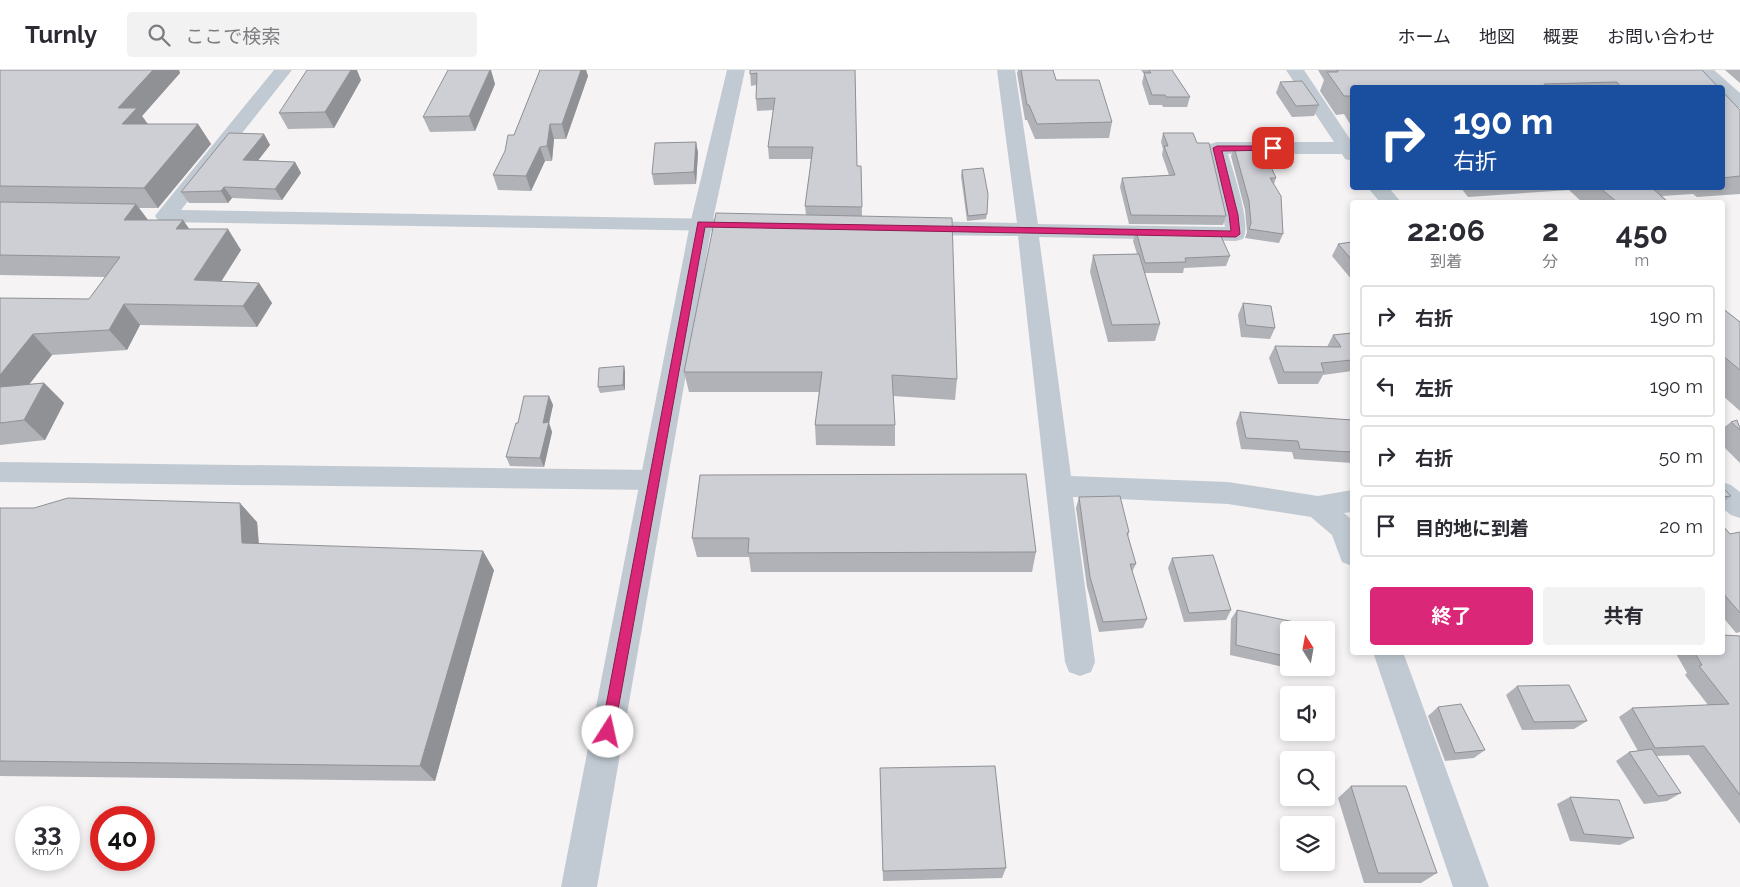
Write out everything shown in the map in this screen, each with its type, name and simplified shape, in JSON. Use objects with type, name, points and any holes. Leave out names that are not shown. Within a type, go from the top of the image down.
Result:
[{"type":"street","points":[[283,70],[156,216],[741,225]]},
{"type":"street","points":[[579,887],[701,224],[736,70]]},
{"type":"street","points":[[1006,70],[1028,230],[1080,662]]},
{"type":"street","points":[[1295,70],[1350,151]]},
{"type":"street","points":[[1704,70],[1720,85]]},
{"type":"street","points":[[1725,90],[1740,104]]},
{"type":"street","points":[[899,228],[1236,234],[1234,215],[1217,148],[1350,151]]},
{"type":"street","points":[[1380,190],[1389,200]]},
{"type":"street","points":[[0,472],[654,480]]},
{"type":"street","points":[[1059,486],[1228,493],[1318,507],[1350,501]]},
{"type":"street","points":[[1725,495],[1740,508]]},
{"type":"street","points":[[1318,507],[1344,529],[1350,548]]},
{"type":"street","points":[[1389,655],[1471,887]]},
{"type":"building","points":[[0,70],[153,70],[118,108],[137,108],[122,124],[198,124],[144,188],[0,186]]},
{"type":"building","points":[[307,70],[351,70],[325,112],[279,113]]},
{"type":"building","points":[[448,70],[490,70],[469,116],[423,117]]},
{"type":"building","points":[[540,70],[581,70],[562,124],[550,124],[547,146],[540,147],[526,176],[493,175],[505,151],[508,135],[514,135]]},
{"type":"building","points":[[750,70],[855,70],[857,166],[861,166],[862,207],[805,206],[813,147],[768,147],[775,98],[756,99],[757,73],[750,74]]},
{"type":"building","points":[[1021,70],[1053,70],[1056,80],[1099,80],[1112,122],[1037,124],[1029,105],[1027,105]]},
{"type":"building","points":[[1149,70],[1172,70],[1190,97],[1152,95],[1144,73],[1151,73]]},
{"type":"building","points":[[1337,70],[1702,70],[1716,85],[1620,85],[1617,82],[1544,85],[1350,85],[1350,96],[1344,96],[1327,72],[1338,72]]},
{"type":"building","points":[[1302,81],[1319,105],[1296,106],[1280,82]]},
{"type":"building","points":[[1725,94],[1740,110],[1740,176],[1725,178]]},
{"type":"building","points":[[229,133],[264,134],[243,160],[295,162],[275,189],[224,187],[221,191],[181,192]]},
{"type":"building","points":[[1163,133],[1193,133],[1197,143],[1209,143],[1226,216],[1131,215],[1122,178],[1175,175],[1164,146],[1168,146]]},
{"type":"building","points":[[696,142],[694,172],[652,174],[655,143]]},
{"type":"building","points":[[1234,147],[1262,147],[1276,178],[1270,178],[1281,196],[1283,234],[1249,229],[1251,223],[1249,201]]},
{"type":"building","points":[[983,168],[988,194],[987,214],[968,216],[962,170]]},
{"type":"building","points":[[1602,190],[1654,190],[1666,200],[1615,200]]},
{"type":"building","points":[[0,202],[136,204],[124,220],[183,220],[176,229],[228,229],[194,280],[259,283],[243,306],[124,304],[109,330],[33,334],[0,375],[0,298],[89,299],[120,257],[0,255]]},
{"type":"building","points":[[716,213],[952,218],[957,379],[892,375],[895,425],[815,425],[822,372],[684,372]]},
{"type":"building","points":[[1136,231],[1219,232],[1230,256],[1185,258],[1186,262],[1145,263]]},
{"type":"building","points":[[1350,242],[1350,258],[1338,244]]},
{"type":"building","points":[[1139,254],[1160,324],[1112,325],[1093,255]]},
{"type":"building","points":[[1243,303],[1271,306],[1275,328],[1246,325]]},
{"type":"building","points":[[1725,310],[1740,322],[1740,370],[1725,358]]},
{"type":"building","points":[[1350,333],[1350,360],[1321,363],[1324,372],[1284,372],[1275,346],[1341,347],[1333,335]]},
{"type":"building","points":[[624,366],[623,385],[598,387],[599,368]]},
{"type":"building","points":[[44,383],[24,420],[0,423],[0,387]]},
{"type":"building","points":[[524,396],[549,396],[543,423],[549,422],[540,458],[506,457],[516,423],[518,423]]},
{"type":"building","points":[[1240,412],[1350,420],[1350,452],[1300,449],[1298,441],[1246,438]]},
{"type":"building","points":[[1737,420],[1740,426],[1740,430],[1731,422]]},
{"type":"building","points":[[1026,474],[1036,552],[748,553],[749,538],[692,538],[700,475]]},
{"type":"building","points":[[1725,490],[1731,496],[1725,497]]},
{"type":"building","points":[[1120,496],[1129,532],[1127,533],[1136,564],[1130,564],[1147,619],[1103,622],[1090,577],[1079,497]]},
{"type":"building","points":[[68,498],[240,503],[242,543],[483,551],[420,766],[0,761],[0,508],[34,508]]},
{"type":"building","points":[[1725,528],[1730,534],[1740,532],[1740,613],[1725,596]]},
{"type":"building","points":[[1213,555],[1231,610],[1189,613],[1172,558]]},
{"type":"building","points":[[1237,610],[1289,621],[1280,621],[1280,655],[1236,645]]},
{"type":"building","points":[[1725,635],[1740,636],[1740,795],[1704,746],[1655,748],[1632,708],[1729,704],[1699,666],[1702,665],[1696,655],[1725,655]]},
{"type":"building","points":[[1569,685],[1587,721],[1534,722],[1517,686]]},
{"type":"building","points":[[1461,704],[1485,750],[1455,753],[1438,707]]},
{"type":"building","points":[[1652,749],[1681,793],[1658,796],[1629,752]]},
{"type":"building","points":[[995,766],[1006,868],[883,871],[880,768]]},
{"type":"building","points":[[1351,786],[1406,786],[1437,873],[1378,873]]},
{"type":"building","points":[[1570,797],[1619,800],[1634,838],[1584,834]]},
{"type":"route","points":[[608,732],[701,224],[1236,234],[1234,215],[1217,148],[1273,148]]}]
